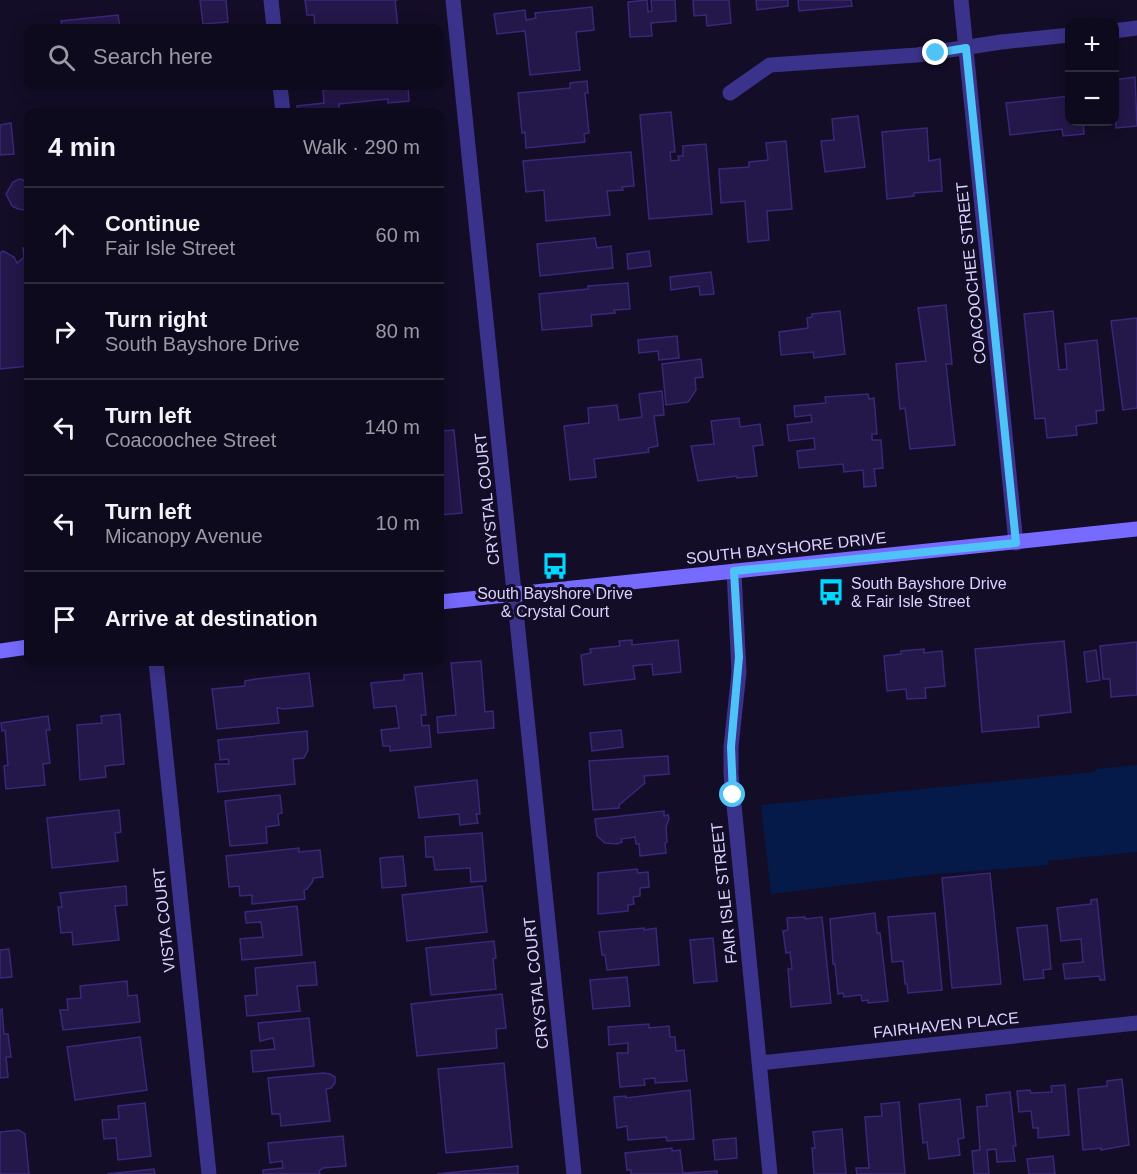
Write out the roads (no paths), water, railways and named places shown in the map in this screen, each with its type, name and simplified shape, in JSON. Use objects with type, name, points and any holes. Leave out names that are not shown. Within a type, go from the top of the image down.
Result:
[{"type":"main road","name":"SOUTH BAYSHORE DRIVE","points":[[444,602],[1137,529]]},
{"type":"main road","points":[[0,651],[24,648]]},
{"type":"street","points":[[271,0],[274,24]]},
{"type":"street","name":"CRYSTAL COURT","points":[[453,0],[574,1174]]},
{"type":"street","name":"COACOOCHEE STREET","points":[[961,0],[1016,543]]},
{"type":"street","points":[[1119,30],[1137,28]]},
{"type":"street","points":[[730,93],[770,65],[917,55],[1065,36]]},
{"type":"street","points":[[280,90],[283,108]]},
{"type":"street","name":"FAIR ISLE STREET","points":[[734,571],[739,672],[731,747],[731,774],[770,1174]]},
{"type":"street","name":"VISTA COURT","points":[[156,666],[208,1174]]},
{"type":"street","name":"FAIRHAVEN PLACE","points":[[759,1063],[1137,1023]]},
{"type":"water","points":[[1137,765],[1137,852],[1048,861],[1049,865],[937,874],[771,894],[761,805],[1095,772],[1096,769]]},
{"type":"place","name":"South Bayshore Drive & Crystal Court","points":[[555,566]]},
{"type":"place","name":"South Bayshore Drive & Fair Isle Street","points":[[831,592]]}]
